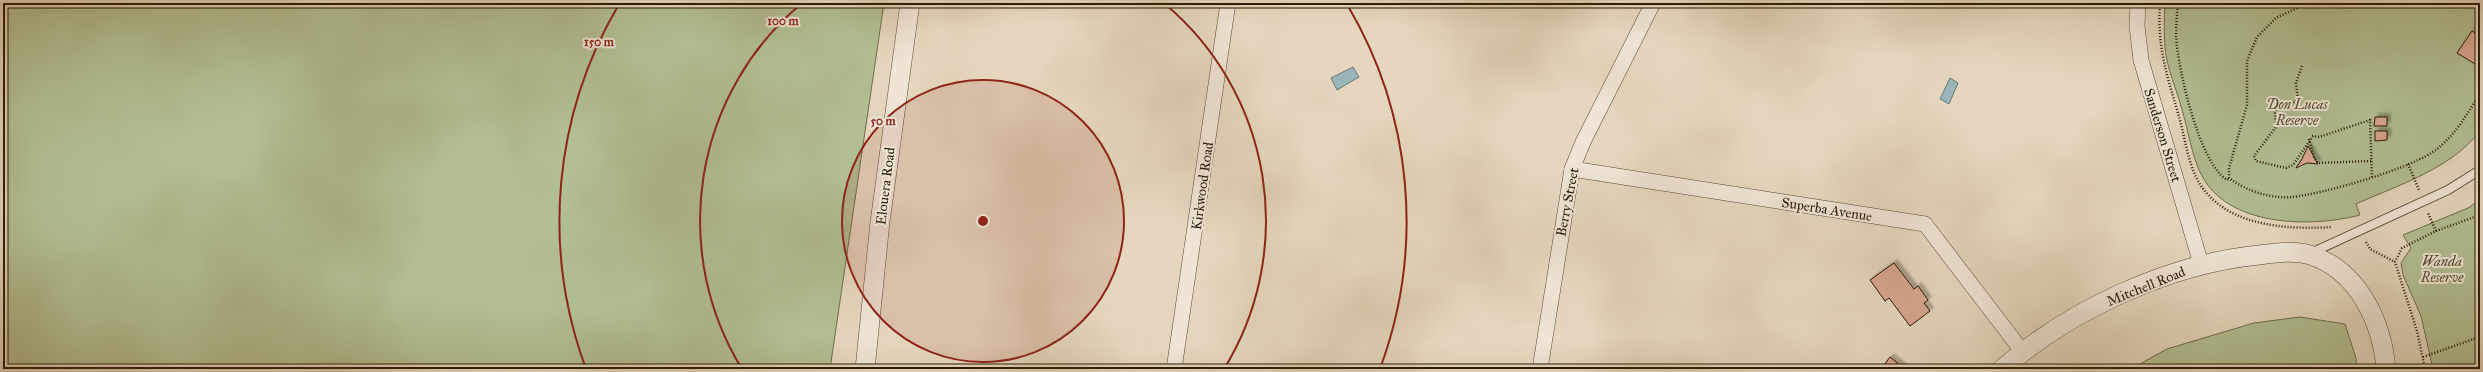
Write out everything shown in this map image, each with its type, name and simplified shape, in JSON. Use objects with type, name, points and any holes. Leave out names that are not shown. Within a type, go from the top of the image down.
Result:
[{"type":"street","name":"Elouera Road","points":[[865,369],[880,222],[910,3]]},
{"type":"street","name":"Kirkwood Road","points":[[1174,369],[1228,3]]},
{"type":"street","name":"Berry Street","points":[[1540,369],[1572,169],[1583,142],[1653,3]]},
{"type":"street","name":"Sanderson Street","points":[[2138,3],[2137,26],[2141,60],[2201,264]]},
{"type":"street","name":"Superba Avenue","points":[[1572,169],[1925,224],[2022,351]]},
{"type":"street","name":"Mitchell Road","points":[[2002,369],[2022,351],[2056,328],[2102,303],[2201,264],[2236,257],[2280,252],[2309,254],[2332,264],[2350,279],[2372,315],[2386,369]]},
{"type":"lane","name":"Mitchell Road","points":[[2309,254],[2424,202],[2448,190],[2480,170]]},
{"type":"path","points":[[2160,3],[2160,50],[2196,177],[2213,200],[2234,215],[2269,224],[2309,228],[2335,227]]},
{"type":"path","points":[[2178,3],[2176,36],[2178,54],[2196,126],[2205,152],[2218,175],[2227,180],[2229,178],[2240,186],[2266,194],[2292,197],[2372,177],[2408,164],[2436,150],[2457,130],[2480,94]]},
{"type":"path","points":[[2229,178],[2229,168],[2247,105],[2247,61],[2257,37],[2276,18],[2308,3]]},
{"type":"path","points":[[2302,66],[2296,83],[2298,99],[2295,102],[2277,107],[2275,112],[2276,127],[2254,156],[2256,161],[2286,168],[2293,165],[2309,139],[2370,120],[2372,177]]},
{"type":"path","points":[[2309,139],[2314,158],[2318,163],[2372,161]]},
{"type":"path","points":[[2408,164],[2436,231]]},
{"type":"path","points":[[2394,262],[2402,248],[2436,231],[2480,214]]},
{"type":"path","points":[[2364,240],[2370,249],[2394,262],[2418,331],[2425,369]]},
{"type":"path","points":[[2424,357],[2474,339],[2480,347]]},
{"type":"green space","points":[[3,3],[884,3],[830,369],[3,369]]},
{"type":"green space","name":"Don Lucas Reserve","points":[[2165,3],[2480,3],[2480,131],[2454,156],[2439,166],[2406,183],[2356,204],[2360,215],[2318,222],[2295,222],[2250,214],[2230,205],[2213,192],[2198,167],[2166,56],[2164,32]]},
{"type":"green space","name":"Wanda Reserve","points":[[2480,200],[2480,369],[2433,369],[2421,316],[2403,275],[2401,263],[2411,248],[2403,235],[2468,208]]},
{"type":"green space","points":[[2300,317],[2345,324],[2356,358],[2357,369],[2131,369],[2167,349],[2254,323]]},
{"type":"water","points":[[1353,67],[1359,77],[1337,90],[1331,78]]},
{"type":"water","points":[[1950,78],[1958,83],[1949,104],[1940,99]]},
{"type":"building","points":[[2472,31],[2480,36],[2480,67],[2457,53]]},
{"type":"building","points":[[2375,117],[2387,117],[2387,126],[2374,126]]},
{"type":"building","points":[[2375,131],[2387,131],[2387,140],[2375,141]]},
{"type":"building","points":[[2308,146],[2318,164],[2307,163],[2296,168],[2302,159]]},
{"type":"building","points":[[1894,263],[1914,289],[1918,286],[1928,300],[1924,303],[1930,311],[1910,326],[1889,298],[1885,301],[1870,280]]},
{"type":"building","points":[[1890,357],[1905,369],[1881,369]]}]
